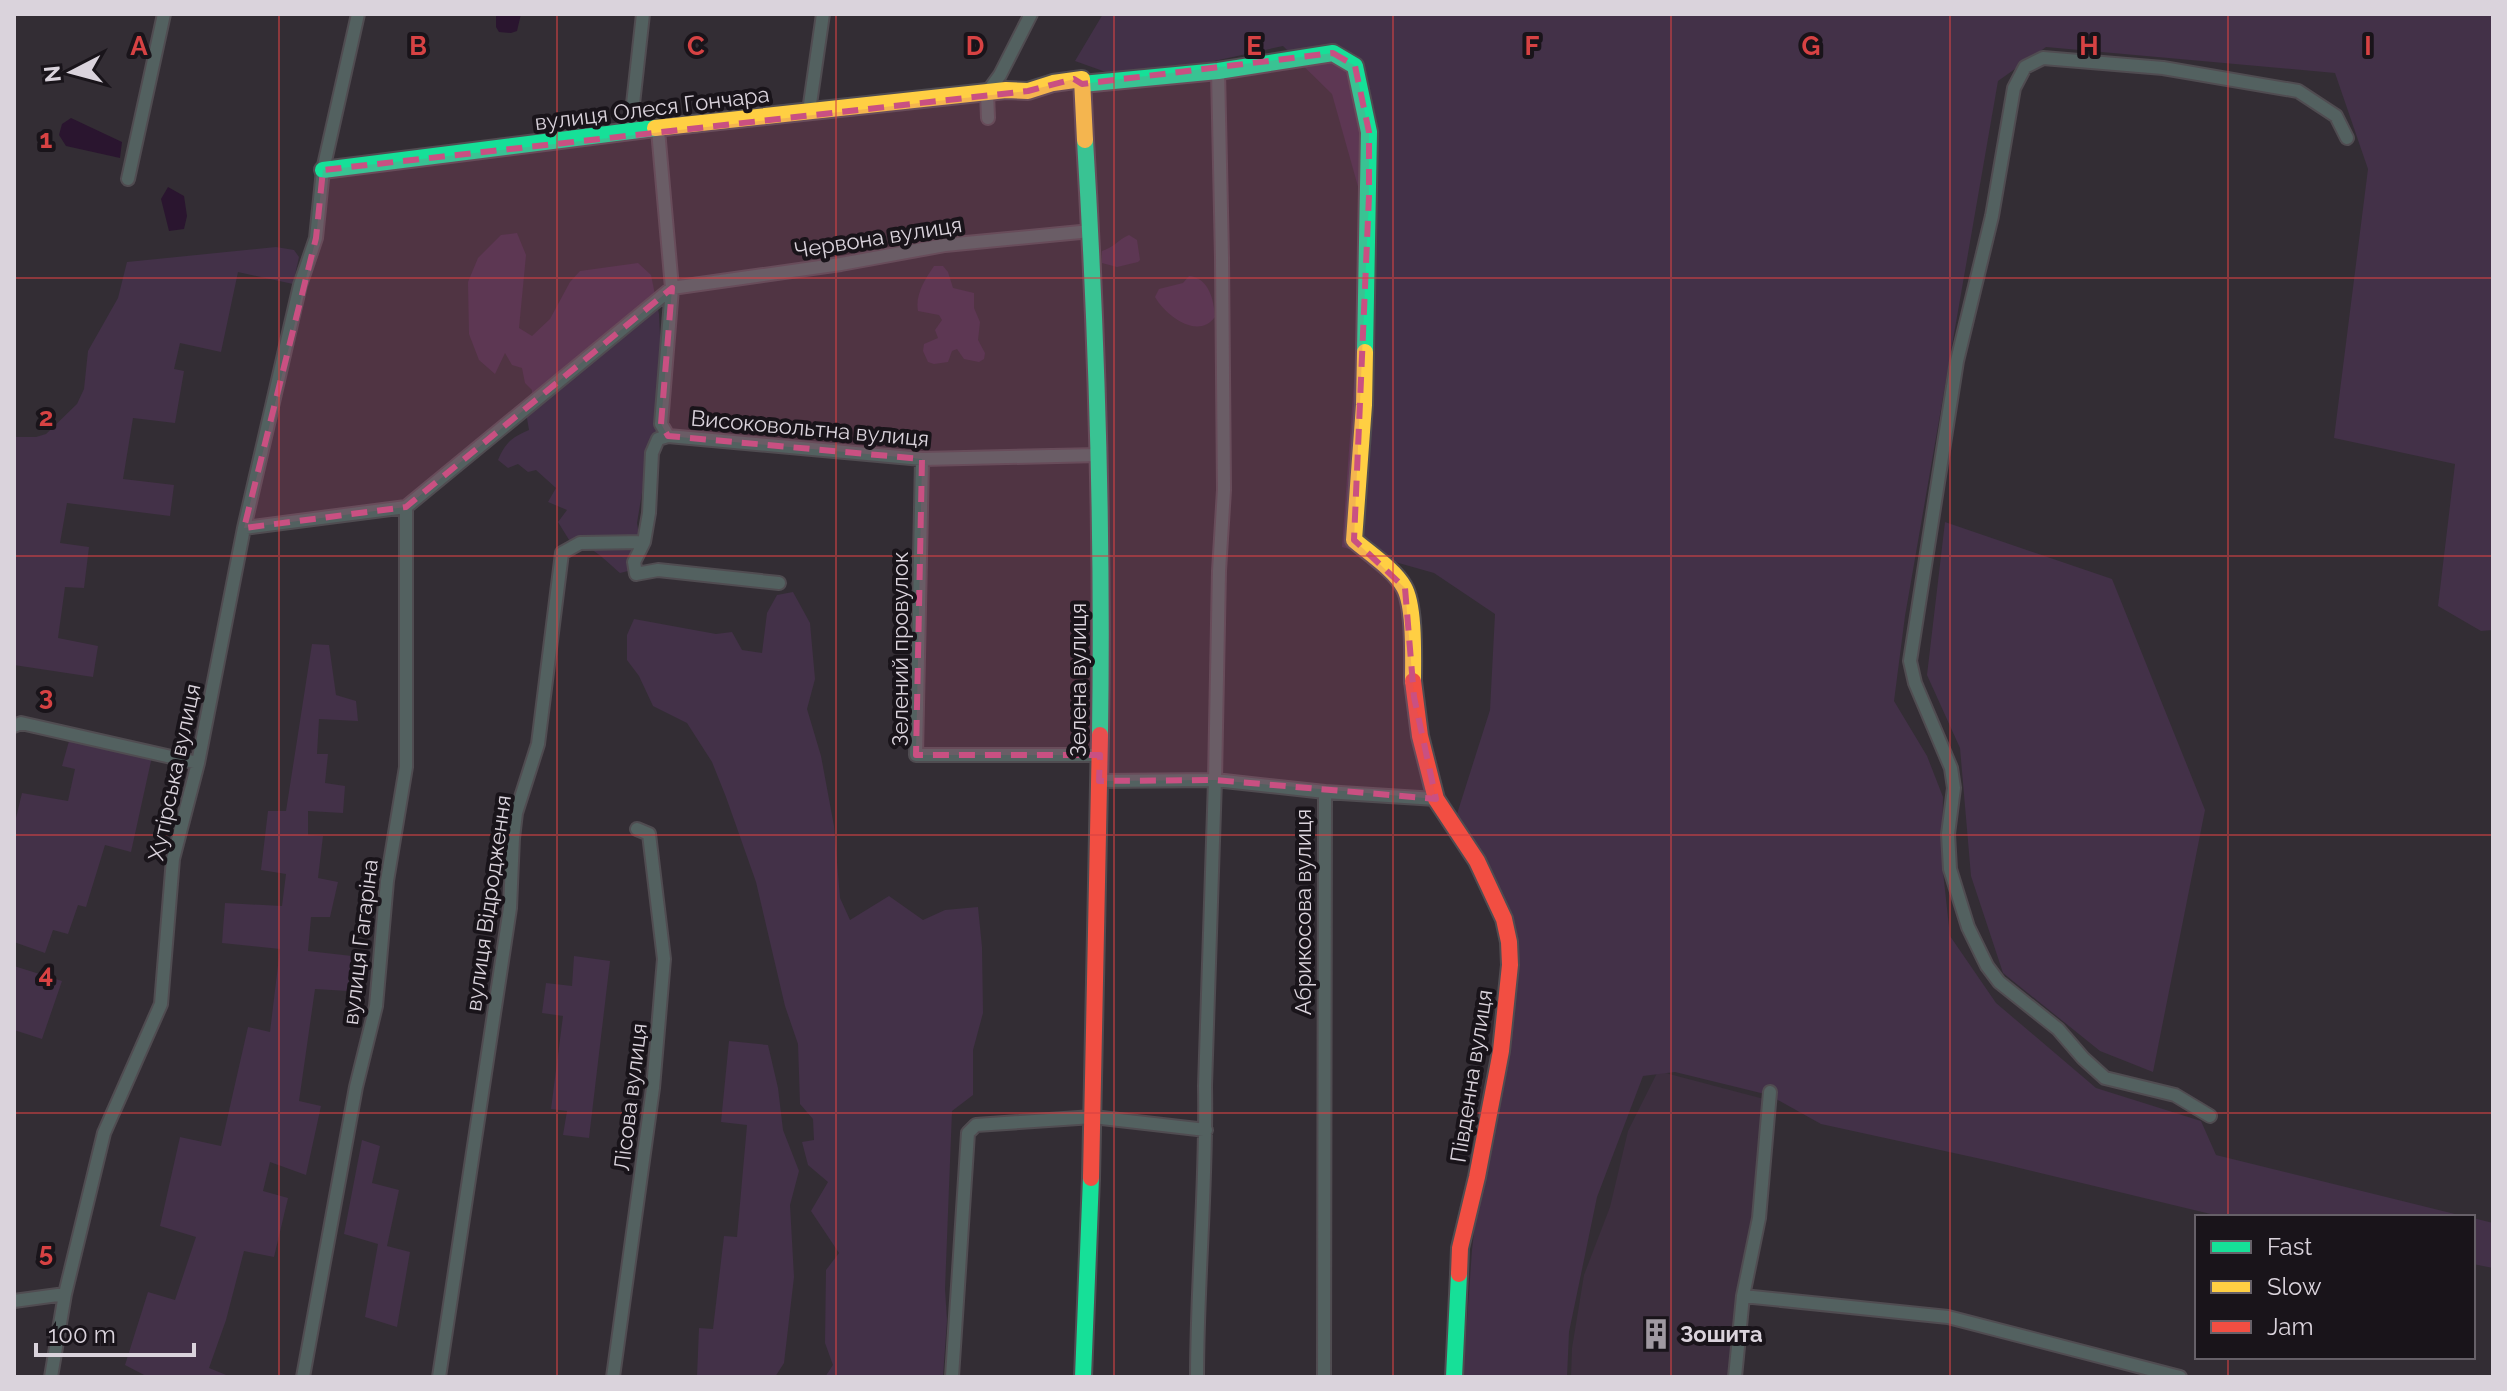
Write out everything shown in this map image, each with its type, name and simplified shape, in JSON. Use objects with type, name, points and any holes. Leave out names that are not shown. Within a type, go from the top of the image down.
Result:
[{"type":"street","points":[[128,179],[164,14]]},
{"type":"street","name":"Хутірська вулиця","points":[[51,1377],[65,1294],[104,1133],[161,1004],[173,859],[198,763],[244,528],[300,285],[316,238],[323,170],[358,14]]},
{"type":"street","points":[[630,131],[643,14]]},
{"type":"street","points":[[809,111],[823,14]]},
{"type":"street","points":[[988,118],[987,93],[1003,82],[1031,14]]},
{"type":"street","points":[[1003,82],[1028,91],[1074,79],[1082,79],[1082,84],[1218,71],[1333,53],[1355,66],[1369,132],[1364,405],[1354,540],[1405,588],[1411,618],[1414,697],[1436,799],[1325,792]]},
{"type":"street","points":[[2210,1116],[2175,1095],[2105,1078],[2058,1029],[1999,982],[1987,966],[1968,927],[1950,869],[1948,834],[1954,788],[1951,768],[1915,683],[1910,661],[1957,361],[1992,216],[2014,88],[2025,67],[2043,58],[2163,68],[2298,91],[2336,116],[2347,138]]},
{"type":"street","points":[[1197,1377],[1219,571],[1224,490],[1218,71]]},
{"type":"street","name":"Зелена вулиця","points":[[1082,84],[1099,455],[1101,663],[1093,1117],[1083,1377]]},
{"type":"street","name":"вулиця Олеся Гончара","points":[[323,170],[630,131],[987,93]]},
{"type":"street","name":"Високовольтна вулиця","points":[[658,130],[672,288],[661,424],[668,436],[922,459],[1099,455]]},
{"type":"street","name":"Червона вулиця","points":[[672,288],[841,264],[945,245],[1091,231]]},
{"type":"street","points":[[244,528],[406,507],[672,288]]},
{"type":"street","points":[[668,436],[658,439],[652,453],[649,513],[644,542],[634,562],[636,574],[658,570],[779,583]]},
{"type":"street","name":"Зелений провулок","points":[[922,459],[916,755],[1100,755]]},
{"type":"street","name":"вулиця Гагаріна","points":[[303,1377],[356,1087],[376,1006],[387,881],[406,767],[406,507]]},
{"type":"street","name":"вулиця Відродження","points":[[439,1377],[510,908],[516,813],[538,744],[562,553],[580,543],[644,542]]},
{"type":"street","points":[[14,726],[21,723],[198,763]]},
{"type":"street","name":"Абрикосова вулиця","points":[[1099,781],[1215,780],[1325,792],[1324,1377]]},
{"type":"street","name":"Південна вулиця","points":[[1436,799],[1477,861],[1504,919],[1510,965],[1501,1051],[1460,1248],[1454,1377]]},
{"type":"street","name":"Лісова вулиця","points":[[613,1377],[653,1088],[664,959],[649,834],[637,829]]},
{"type":"street","points":[[1735,1377],[1743,1296],[1759,1218],[1770,1092]]},
{"type":"street","points":[[952,1377],[968,1133],[976,1125],[1093,1117],[1206,1130]]},
{"type":"street","points":[[14,1301],[65,1294]]},
{"type":"street","points":[[1743,1296],[1948,1317],[2180,1377]]},
{"type":"highlighted area","points":[[1333,53],[1355,66],[1369,132],[1369,196],[1354,540],[1405,588],[1414,697],[1436,799],[1215,780],[1099,781],[1100,755],[916,755],[922,459],[668,436],[661,424],[672,288],[406,507],[244,528],[316,238],[323,170],[1028,91],[1074,79],[1082,84]]},
{"type":"shaded area","points":[[496,14],[521,14],[517,31],[499,32]]},
{"type":"shaded area","points":[[1103,14],[2493,14],[2493,630],[2481,631],[2438,606],[2455,464],[2334,438],[2368,169],[2335,73],[2046,47],[1998,81],[1905,616],[1894,701],[1927,756],[1943,797],[1942,862],[1950,936],[1996,1003],[2096,1088],[2201,1121],[2216,1155],[2459,1215],[2215,1215],[1821,1124],[1769,1095],[1675,1072],[1643,1076],[1597,1197],[1569,1332],[1567,1377],[1463,1377],[1472,1250],[1503,968],[1504,919],[1490,875],[1457,814],[1490,710],[1495,614],[1434,573],[1342,547],[1366,215],[1332,94],[1283,46],[1205,63],[1117,76],[1075,61]]},
{"type":"shaded area","points":[[71,118],[122,142],[120,158],[66,146],[59,135],[62,124]]},
{"type":"shaded area","points":[[168,187],[184,196],[187,216],[184,229],[169,231],[161,199]]},
{"type":"shaded area","points":[[517,233],[526,255],[519,328],[532,336],[550,319],[570,282],[580,271],[638,263],[651,275],[659,314],[661,357],[656,442],[649,451],[637,523],[643,559],[640,568],[620,573],[591,549],[571,543],[558,522],[567,510],[548,502],[556,488],[536,470],[528,472],[518,464],[508,468],[498,460],[510,441],[529,430],[525,407],[532,398],[532,390],[525,383],[522,368],[512,365],[505,353],[495,374],[479,360],[469,334],[468,282],[478,258],[501,235]]},
{"type":"shaded area","points":[[1129,235],[1137,240],[1140,260],[1117,267],[1102,263],[1102,251]]},
{"type":"shaded area","points":[[276,247],[294,250],[299,257],[293,284],[238,272],[221,352],[180,343],[174,369],[184,371],[175,423],[133,418],[123,479],[174,485],[170,516],[67,503],[60,543],[89,547],[84,588],[65,587],[58,638],[98,646],[93,677],[14,665],[14,437],[46,434],[77,404],[84,389],[88,351],[118,298],[127,262]]},
{"type":"shaded area","points":[[934,266],[943,266],[953,288],[974,293],[974,308],[980,322],[978,340],[985,353],[984,359],[979,362],[964,359],[957,349],[952,351],[948,362],[928,362],[923,351],[924,344],[938,338],[935,330],[942,320],[939,315],[918,311],[917,305],[922,287]]},
{"type":"shaded area","points":[[1189,276],[1201,281],[1209,291],[1215,317],[1208,324],[1191,326],[1183,323],[1174,318],[1155,297],[1159,289],[1183,283]]},
{"type":"shaded area","points":[[1945,522],[2112,579],[2205,810],[2153,1072],[2100,1051],[2003,973],[1971,876],[1960,748],[1927,675]]},
{"type":"shaded area","points":[[793,592],[810,623],[815,679],[807,709],[821,756],[834,826],[840,898],[850,920],[889,896],[923,920],[945,910],[978,907],[983,1013],[973,1050],[973,1095],[952,1111],[943,1377],[825,1377],[833,1365],[825,1343],[826,1270],[839,1253],[811,1211],[828,1182],[808,1165],[802,1142],[814,1140],[813,1119],[800,1104],[798,1044],[785,1006],[756,882],[712,762],[687,723],[653,706],[639,676],[627,660],[627,635],[634,619],[716,634],[732,632],[742,650],[762,653],[767,613],[777,595]]},
{"type":"shaded area","points":[[312,644],[329,645],[336,695],[356,701],[358,721],[319,719],[317,754],[328,754],[325,783],[345,786],[343,813],[308,811],[308,835],[323,836],[318,878],[338,882],[330,917],[311,917],[308,951],[352,956],[348,991],[315,989],[299,1101],[321,1106],[306,1175],[270,1162],[263,1191],[288,1198],[274,1257],[244,1251],[226,1320],[209,1368],[231,1377],[148,1377],[125,1365],[148,1292],[175,1300],[196,1237],[160,1226],[180,1137],[221,1146],[248,1027],[270,1032],[280,949],[222,943],[225,903],[282,906],[286,874],[261,870],[268,811],[286,811]]},
{"type":"shaded area","points":[[71,734],[153,752],[131,852],[105,845],[86,907],[78,905],[68,934],[53,930],[45,953],[14,942],[14,826],[22,793],[68,801],[75,769],[62,766]]},
{"type":"shaded area","points":[[574,956],[610,961],[589,1138],[563,1135],[567,1111],[551,1109],[563,1016],[542,1013],[546,983],[572,986]]},
{"type":"shaded area","points":[[14,966],[62,981],[42,1039],[14,1030]]},
{"type":"shaded area","points":[[729,1041],[768,1045],[783,1130],[799,1171],[790,1205],[794,1277],[784,1363],[775,1377],[697,1377],[699,1328],[713,1329],[724,1236],[737,1237],[747,1125],[721,1122]]},
{"type":"shaded area","points":[[1658,1071],[1764,1099],[1754,1222],[1762,1226],[1741,1377],[1571,1377],[1572,1348],[1584,1275],[1610,1207],[1628,1131]]},
{"type":"shaded area","points":[[362,1140],[380,1146],[372,1183],[399,1190],[387,1246],[410,1252],[397,1327],[365,1317],[378,1244],[344,1234]]},
{"type":"shaded area","points":[[2475,1218],[2493,1223],[2493,1268],[2475,1264]]},
{"type":"traffic: fast","points":[[1082,84],[1218,71],[1333,53],[1355,66],[1369,132],[1365,352]]},
{"type":"traffic: fast","points":[[323,170],[655,128]]},
{"type":"traffic: fast","points":[[1085,140],[1098,437],[1100,735]]},
{"type":"traffic: fast","points":[[1083,1377],[1091,1178]]},
{"type":"traffic: fast","points":[[1454,1377],[1459,1274]]},
{"type":"traffic: slow","points":[[655,128],[1006,90],[1028,91],[1082,79],[1085,140]]},
{"type":"traffic: slow","points":[[1365,352],[1354,540],[1388,568],[1408,596],[1412,619],[1413,681]]},
{"type":"traffic: jam","points":[[1413,681],[1420,736],[1436,799],[1477,861],[1504,919],[1509,942],[1510,965],[1501,1051],[1460,1248],[1459,1274]]},
{"type":"traffic: jam","points":[[1091,1178],[1100,735]]},
{"type":"place","name":"Зошита","points":[[1656,1334]]}]
